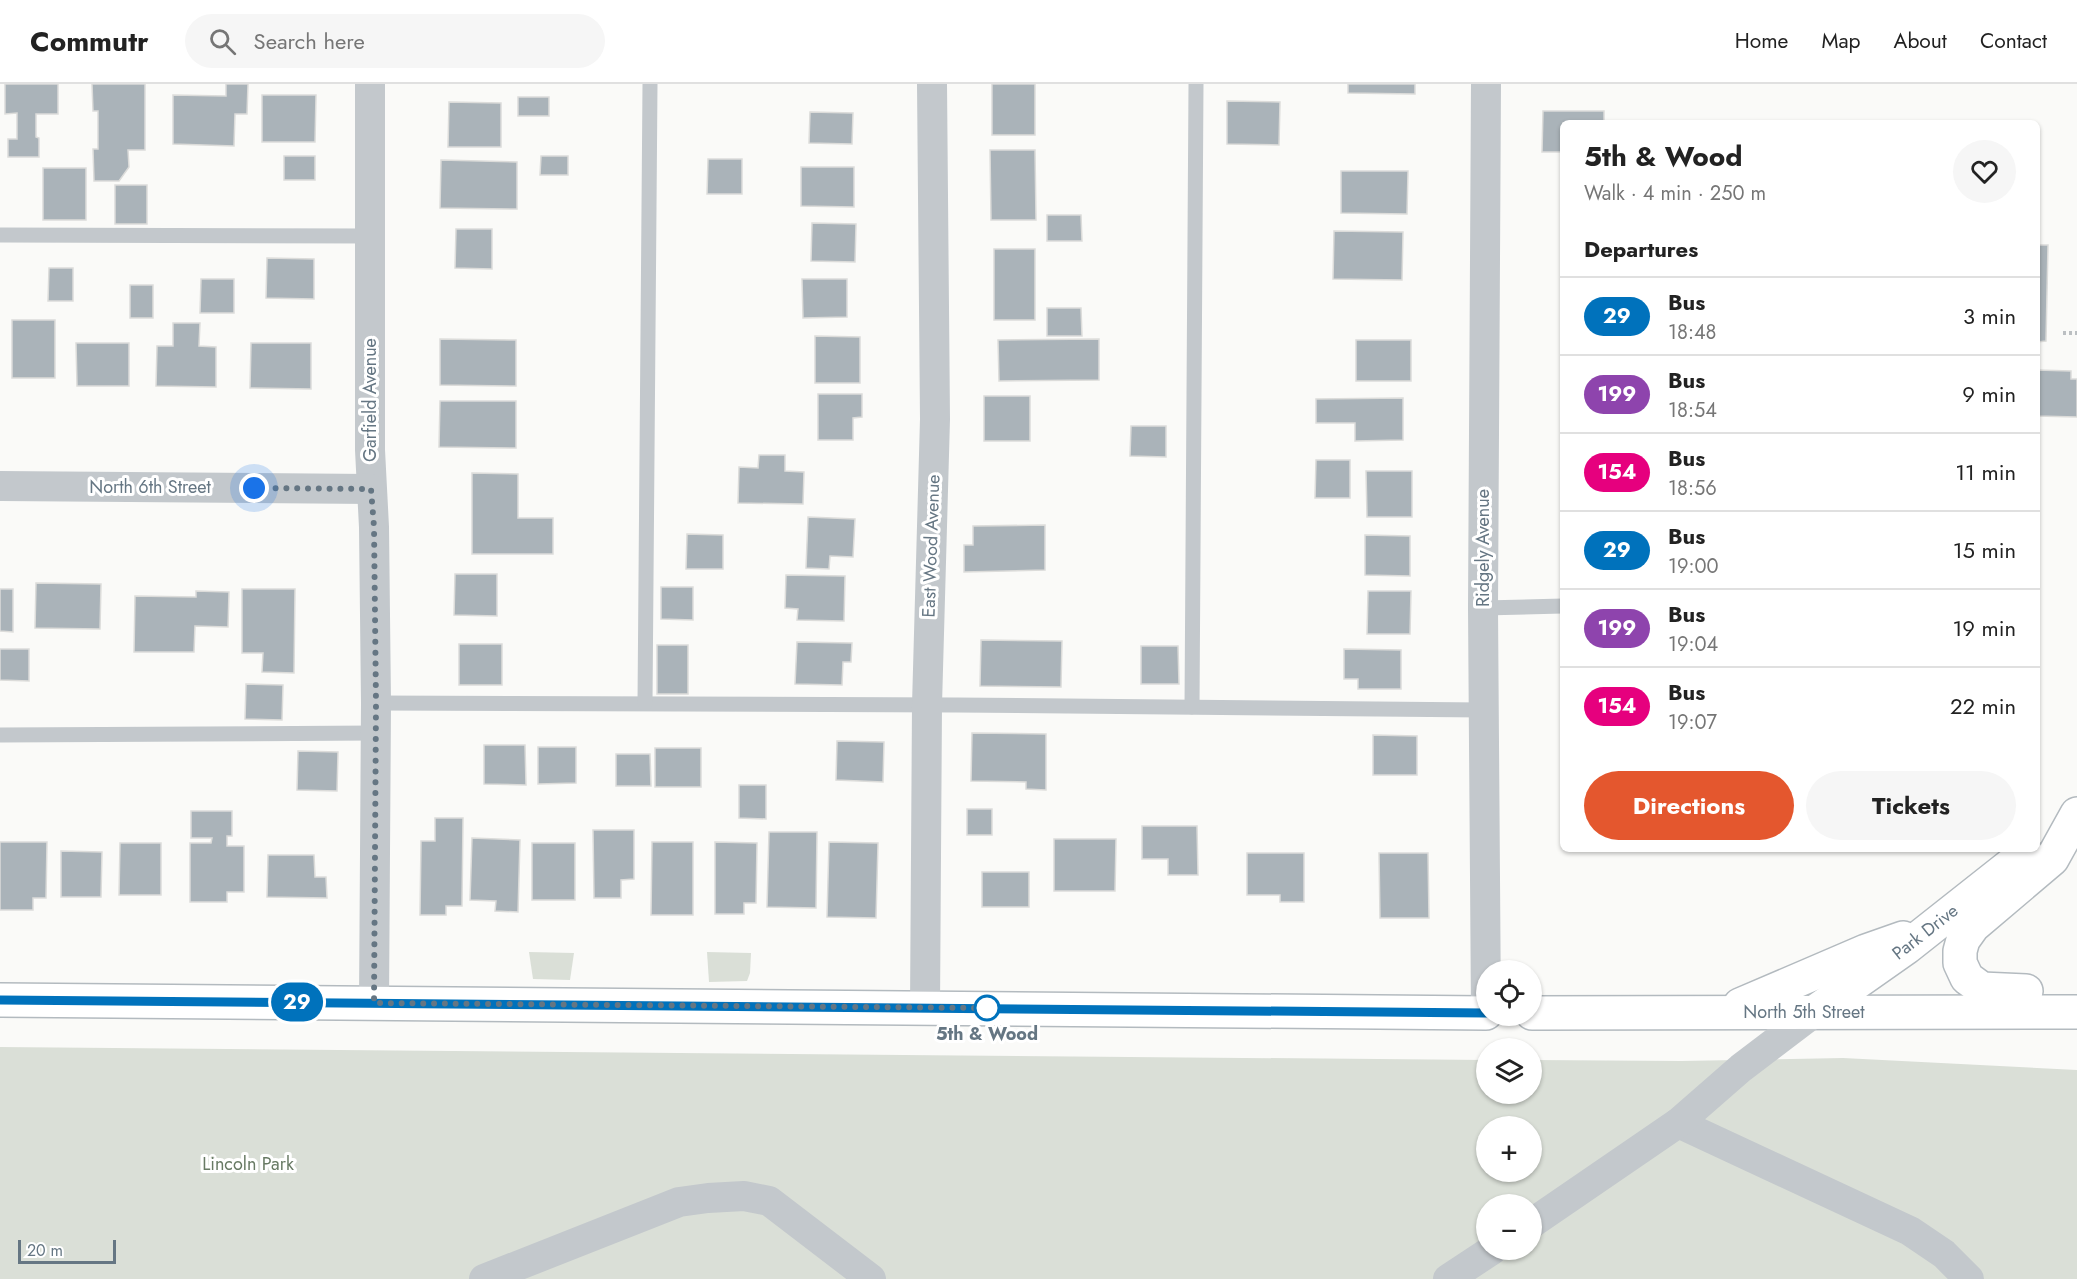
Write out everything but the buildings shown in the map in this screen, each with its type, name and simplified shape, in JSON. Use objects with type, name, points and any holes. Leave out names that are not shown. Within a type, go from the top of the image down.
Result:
[{"type":"main road","points":[[2040,843],[2077,814]]},
{"type":"main road","points":[[2072,1012],[2041,991],[1983,989],[1968,978],[1960,963],[1960,951],[1963,940],[1973,926],[2052,859],[2077,814]]},
{"type":"main road","name":"Park Drive","points":[[1816,1011],[1870,974],[2027,852]]},
{"type":"main road","points":[[1723,1012],[1866,951],[1927,930]]},
{"type":"main road","points":[[0,1000],[1476,1013]]},
{"type":"main road","name":"North 5th Street","points":[[1542,1013],[2072,1012]]},
{"type":"street","name":"Garfield Avenue","points":[[370,84],[371,489],[374,527],[376,703],[374,1003]]},
{"type":"street","name":"East Wood Avenue","points":[[925,1007],[927,705],[934,419],[932,84]]},
{"type":"street","name":"Ridgely Avenue","points":[[1485,960],[1483,608],[1486,84]]},
{"type":"street","name":"North 6th Street","points":[[0,486],[371,489]]},
{"type":"street","points":[[1542,1215],[1678,1123],[1741,1068],[1816,1011]]},
{"type":"street","points":[[1678,1123],[1910,1231],[1944,1254],[1969,1279]]},
{"type":"street","points":[[484,1279],[679,1202],[744,1196],[769,1201],[871,1279]]},
{"type":"street","points":[[1448,1279],[1477,1260]]},
{"type":"lane","points":[[645,703],[650,84]]},
{"type":"lane","points":[[1192,707],[1196,84]]},
{"type":"lane","points":[[0,235],[370,236]]},
{"type":"lane","points":[[1483,608],[1560,606]]},
{"type":"lane","points":[[376,703],[1483,710]]},
{"type":"lane","points":[[0,735],[375,733]]},
{"type":"path","points":[[2063,333],[2077,333]]},
{"type":"green space","points":[[529,952],[574,953],[570,980],[533,979]]},
{"type":"green space","points":[[707,952],[751,953],[750,973],[747,981],[709,982]]},
{"type":"green space","name":"Lincoln Park","points":[[0,1047],[1476,1060],[1476,1104],[1542,1104],[1542,1060],[1681,1061],[1843,1058],[2077,1070],[2077,1279],[0,1279]]},
{"type":"bus line","name":"29","points":[[0,1000],[1476,1013]]},
{"type":"place","name":"5th & Wood","points":[[987,1008]]},
{"type":"route","points":[[254,488],[371,489],[374,527],[376,703],[374,1003],[987,1008]]}]
